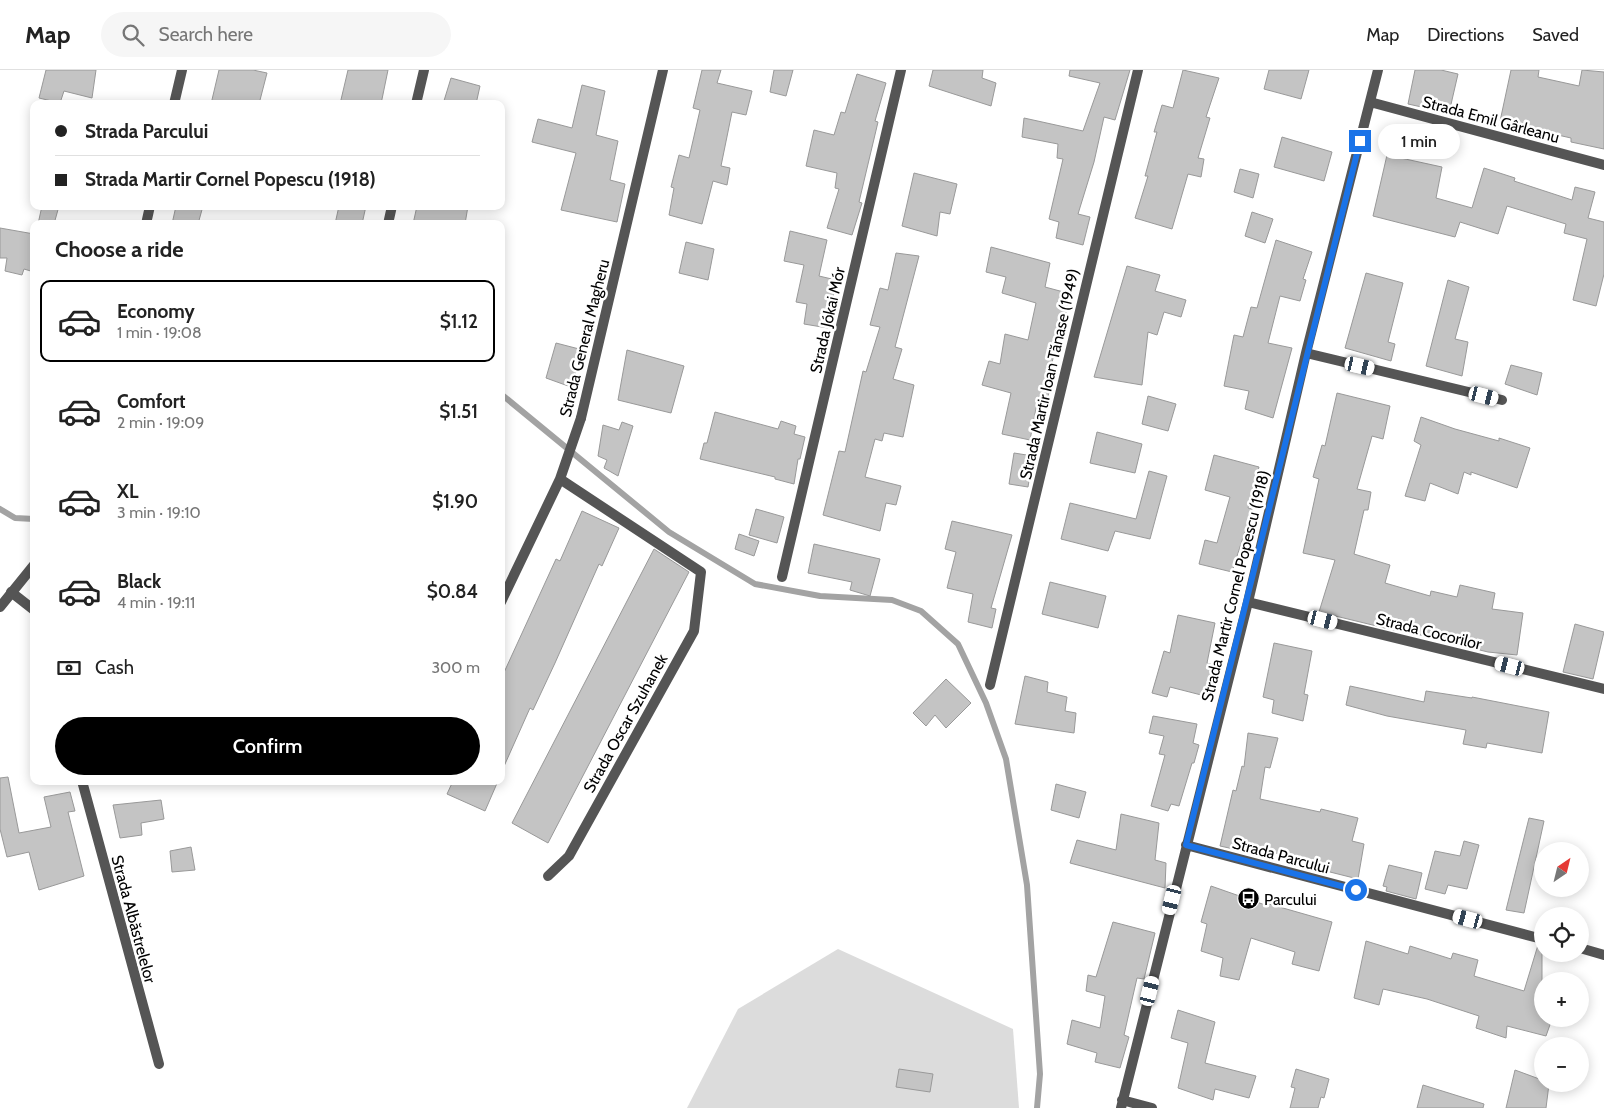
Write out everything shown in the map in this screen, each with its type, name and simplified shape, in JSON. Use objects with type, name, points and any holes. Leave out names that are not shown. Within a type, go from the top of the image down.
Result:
[{"type":"street","points":[[175,100],[182,70]]},
{"type":"street","points":[[417,100],[424,70]]},
{"type":"street","name":"Strada General Magheru","points":[[505,594],[560,479],[581,418],[663,70]]},
{"type":"street","name":"Strada Jókai Mór","points":[[782,577],[901,70]]},
{"type":"street","name":"Strada Martir Ioan Tănase (1949)","points":[[990,685],[1138,70]]},
{"type":"street","name":"Strada Martir Cornel Popescu (1918)","points":[[1121,1104],[1248,602],[1306,353],[1378,70]]},
{"type":"street","name":"Strada Emil Gârleanu","points":[[1370,102],[1604,165]]},
{"type":"street","points":[[1306,353],[1502,400]]},
{"type":"street","name":"Strada Oscar Szuhanek","points":[[548,876],[569,856],[694,631],[701,572],[560,479]]},
{"type":"street","points":[[0,607],[30,570]]},
{"type":"street","points":[[11,592],[30,607]]},
{"type":"street","name":"Strada Cocorilor","points":[[1248,602],[1604,689]]},
{"type":"street","name":"Strada Albăstrelelor","points":[[83,785],[159,1064]]},
{"type":"street","name":"Strada Parcului","points":[[1186,845],[1534,937]]},
{"type":"street","points":[[1589,951],[1604,955]]},
{"type":"street","points":[[1121,1104],[1152,1108]]},
{"type":"shaded area","points":[[838,949],[1013,1029],[1019,1108],[687,1108],[738,1009]]},
{"type":"building","points":[[46,70],[96,70],[92,98],[64,91],[61,100],[39,98]]},
{"type":"building","points":[[219,70],[253,70],[267,73],[260,100],[212,100]]},
{"type":"building","points":[[348,70],[388,70],[382,100],[341,100]]},
{"type":"building","points":[[702,70],[721,70],[717,83],[752,91],[746,115],[732,112],[721,166],[730,168],[727,185],[713,181],[702,224],[669,215],[674,188],[671,187],[679,155],[689,158],[700,110],[693,108]]},
{"type":"building","points":[[774,70],[793,70],[786,96],[770,92]]},
{"type":"building","points":[[933,70],[983,70],[982,78],[996,83],[991,106],[929,86]]},
{"type":"building","points":[[1070,70],[1130,70],[1115,120],[1104,117],[1094,162],[1078,214],[1090,217],[1083,245],[1056,238],[1059,222],[1049,219],[1063,159],[1057,158],[1058,144],[1022,137],[1024,118],[1083,131],[1100,83],[1069,76]]},
{"type":"building","points":[[1183,70],[1219,78],[1206,117],[1210,118],[1198,158],[1204,159],[1201,177],[1188,174],[1172,229],[1135,218],[1148,176],[1145,176],[1162,105],[1173,108]]},
{"type":"building","points":[[1269,70],[1309,70],[1301,99],[1264,89]]},
{"type":"building","points":[[1415,70],[1441,70],[1458,74],[1449,113],[1408,104]]},
{"type":"building","points":[[1511,70],[1539,70],[1538,77],[1579,86],[1582,70],[1604,72],[1604,149],[1571,142],[1571,138],[1527,128],[1527,132],[1499,126]]},
{"type":"building","points":[[857,74],[886,83],[875,121],[878,122],[859,202],[862,203],[852,235],[827,228],[839,189],[835,188],[837,173],[806,166],[814,130],[834,135],[841,112],[845,113]]},
{"type":"building","points":[[451,78],[480,86],[477,100],[444,100]]},
{"type":"building","points":[[582,85],[605,91],[596,135],[618,141],[610,180],[625,184],[617,222],[561,210],[576,153],[532,142],[538,119],[572,128]]},
{"type":"building","points":[[1282,137],[1332,152],[1324,181],[1274,167]]},
{"type":"building","points":[[1387,155],[1442,167],[1436,198],[1472,208],[1484,168],[1515,178],[1514,181],[1572,200],[1575,187],[1595,192],[1588,218],[1604,222],[1604,274],[1596,306],[1573,300],[1587,239],[1564,233],[1566,224],[1507,206],[1498,234],[1460,222],[1455,237],[1373,216]]},
{"type":"building","points":[[1240,169],[1259,174],[1253,198],[1234,192]]},
{"type":"building","points":[[914,173],[957,184],[950,214],[940,212],[937,236],[902,226]]},
{"type":"building","points":[[41,210],[58,210],[55,220],[39,220]]},
{"type":"building","points":[[175,210],[202,210],[199,220],[173,220]]},
{"type":"building","points":[[338,210],[365,210],[363,220],[336,220]]},
{"type":"building","points":[[416,210],[467,210],[466,220],[414,220]]},
{"type":"building","points":[[1252,212],[1273,219],[1265,243],[1245,236]]},
{"type":"building","points":[[0,228],[30,233],[30,271],[24,269],[22,275],[5,271],[7,258],[0,258]]},
{"type":"building","points":[[790,231],[827,240],[819,276],[836,280],[828,328],[804,324],[807,304],[796,302],[804,265],[784,261]]},
{"type":"building","points":[[1276,240],[1312,252],[1303,279],[1306,280],[1300,301],[1280,296],[1268,343],[1292,348],[1273,418],[1245,409],[1249,391],[1224,386],[1234,335],[1243,337],[1251,307],[1257,308]]},
{"type":"building","points":[[686,242],[714,249],[708,280],[679,273]]},
{"type":"building","points":[[991,247],[1050,263],[1045,287],[1071,294],[1049,373],[1054,374],[1047,400],[1038,398],[1030,440],[1002,434],[1011,393],[982,385],[989,361],[1000,364],[1005,334],[1028,340],[1036,303],[1002,293],[1006,277],[986,272]]},
{"type":"building","points":[[896,253],[919,256],[895,347],[902,349],[893,379],[914,385],[903,437],[884,433],[882,441],[875,439],[865,477],[901,486],[896,505],[886,503],[880,531],[823,515],[839,451],[845,452],[863,371],[866,372],[880,327],[870,325],[880,288],[888,290]]},
{"type":"building","points":[[1127,266],[1160,275],[1155,291],[1186,300],[1181,317],[1164,312],[1157,335],[1148,332],[1142,385],[1094,377]]},
{"type":"building","points":[[1366,273],[1403,283],[1388,342],[1395,344],[1391,361],[1345,348]]},
{"type":"building","points":[[1448,280],[1469,287],[1455,339],[1468,342],[1462,376],[1426,366]]},
{"type":"building","points":[[556,343],[583,350],[571,387],[546,378]]},
{"type":"building","points":[[627,350],[684,366],[671,413],[618,400]]},
{"type":"building","points":[[1511,365],[1542,373],[1537,395],[1505,384]]},
{"type":"building","points":[[1337,393],[1390,406],[1383,439],[1372,436],[1357,489],[1371,492],[1368,510],[1364,510],[1354,554],[1390,565],[1385,583],[1430,596],[1431,591],[1457,597],[1460,585],[1495,593],[1492,609],[1523,613],[1517,655],[1488,652],[1447,642],[1447,640],[1389,629],[1319,612],[1335,560],[1303,553],[1319,479],[1313,477],[1322,445],[1325,446]]},
{"type":"building","points":[[1148,396],[1176,404],[1168,431],[1142,424]]},
{"type":"building","points":[[715,412],[778,429],[781,421],[796,426],[794,434],[805,437],[800,459],[798,459],[794,484],[775,479],[775,477],[700,459],[704,443],[707,443]]},
{"type":"building","points":[[1421,417],[1455,429],[1499,441],[1499,438],[1530,448],[1517,488],[1471,472],[1471,475],[1464,472],[1458,494],[1430,483],[1425,501],[1405,496],[1421,445],[1414,441]]},
{"type":"building","points":[[622,422],[633,426],[618,476],[604,468],[607,460],[598,456],[603,425],[619,430]]},
{"type":"building","points":[[1097,432],[1142,444],[1135,473],[1090,463]]},
{"type":"building","points":[[1014,453],[1033,456],[1028,487],[1009,484]]},
{"type":"building","points":[[1214,455],[1259,467],[1248,508],[1252,509],[1232,572],[1199,564],[1205,540],[1217,543],[1230,497],[1205,490]]},
{"type":"building","points":[[1149,471],[1167,476],[1150,539],[1115,531],[1108,551],[1061,539],[1070,503],[1136,519]]},
{"type":"building","points":[[756,509],[784,517],[777,543],[749,535]]},
{"type":"building","points":[[582,511],[619,528],[602,566],[599,564],[533,710],[530,708],[505,764],[505,670],[556,559],[560,561]]},
{"type":"building","points":[[952,521],[1012,535],[991,608],[996,609],[992,628],[968,622],[973,594],[947,588],[956,552],[945,549]]},
{"type":"building","points":[[739,534],[759,541],[754,556],[735,549]]},
{"type":"building","points":[[814,544],[880,559],[870,596],[850,590],[852,582],[808,573]]},
{"type":"building","points":[[654,549],[689,572],[548,843],[512,823]]},
{"type":"building","points":[[1050,582],[1106,596],[1098,628],[1042,614]]},
{"type":"building","points":[[1178,615],[1215,623],[1207,663],[1216,666],[1209,697],[1170,687],[1167,697],[1152,693],[1164,651],[1170,653]]},
{"type":"building","points":[[1575,624],[1604,632],[1593,679],[1563,672]]},
{"type":"building","points":[[1274,643],[1312,651],[1304,694],[1308,695],[1303,721],[1272,713],[1274,700],[1263,697]]},
{"type":"building","points":[[1025,676],[1048,682],[1047,692],[1067,697],[1065,711],[1076,713],[1074,733],[1015,724]]},
{"type":"building","points":[[946,679],[971,703],[946,728],[935,715],[926,726],[913,713]]},
{"type":"building","points":[[1350,686],[1424,702],[1426,691],[1472,697],[1549,712],[1542,753],[1487,743],[1486,748],[1463,744],[1466,730],[1387,716],[1346,705]]},
{"type":"building","points":[[1153,716],[1197,724],[1193,743],[1199,745],[1194,763],[1192,763],[1179,806],[1171,804],[1168,811],[1151,806],[1165,755],[1159,754],[1164,736],[1149,733]]},
{"type":"building","points":[[1248,733],[1278,738],[1270,768],[1265,767],[1260,799],[1320,812],[1321,809],[1358,818],[1352,841],[1364,844],[1358,879],[1306,866],[1308,860],[1262,850],[1261,855],[1220,846],[1233,790],[1236,791],[1242,766],[1244,767]]},
{"type":"building","points":[[8,777],[19,833],[51,827],[44,797],[70,792],[75,811],[68,812],[84,876],[39,890],[29,852],[7,857],[0,829],[0,778]]},
{"type":"building","points":[[1056,784],[1086,792],[1079,818],[1051,810]]},
{"type":"building","points":[[451,785],[496,785],[485,811],[447,794]]},
{"type":"building","points":[[161,800],[164,819],[141,823],[142,835],[120,838],[113,805]]},
{"type":"building","points":[[1121,814],[1159,823],[1155,860],[1166,863],[1165,888],[1070,863],[1077,840],[1116,850]]},
{"type":"building","points":[[1529,818],[1544,821],[1539,842],[1534,842],[1534,867],[1524,913],[1506,910]]},
{"type":"building","points":[[1464,841],[1479,845],[1467,889],[1448,885],[1445,894],[1425,889],[1435,851],[1460,856]]},
{"type":"building","points":[[191,847],[195,870],[172,872],[170,851]]},
{"type":"building","points":[[1389,865],[1422,873],[1416,899],[1386,891],[1387,887],[1383,886]]},
{"type":"building","points":[[1211,886],[1268,906],[1269,904],[1332,922],[1319,971],[1292,964],[1295,952],[1251,938],[1239,980],[1220,976],[1223,958],[1201,951],[1207,924],[1201,922]]},
{"type":"building","points":[[1113,922],[1155,933],[1144,979],[1137,978],[1124,1035],[1129,1037],[1120,1068],[1095,1062],[1097,1053],[1067,1044],[1072,1020],[1100,1028],[1105,996],[1086,991],[1088,975],[1096,977]]},
{"type":"building","points":[[1366,941],[1408,954],[1410,946],[1451,959],[1453,953],[1478,960],[1474,976],[1524,991],[1534,958],[1534,962],[1542,962],[1542,972],[1534,972],[1534,1027],[1549,1027],[1546,1036],[1507,1026],[1506,1038],[1476,1028],[1479,1016],[1427,999],[1383,989],[1379,1005],[1354,998]]},
{"type":"building","points":[[1178,1010],[1215,1022],[1205,1063],[1256,1076],[1249,1098],[1215,1089],[1213,1100],[1178,1088],[1188,1043],[1171,1038]]},
{"type":"building","points":[[899,1069],[933,1074],[930,1092],[896,1087]]},
{"type":"building","points":[[1296,1069],[1329,1079],[1324,1098],[1321,1097],[1318,1108],[1290,1108],[1295,1088],[1291,1087]]},
{"type":"building","points":[[1515,1070],[1534,1077],[1534,1092],[1548,1092],[1546,1108],[1506,1108]]},
{"type":"building","points":[[1423,1085],[1484,1104],[1483,1108],[1417,1108]]},
{"type":"waterway","points":[[505,397],[669,532],[755,584],[820,596],[892,600],[921,611],[958,644],[986,703],[1006,759],[1027,885],[1040,1074],[1037,1108]]},
{"type":"waterway","points":[[0,509],[15,518],[30,519]]},
{"type":"place","name":"Parcului","points":[[1248,899]]},
{"type":"route","points":[[1356,890],[1186,845],[1248,602],[1306,353],[1360,141]]}]
